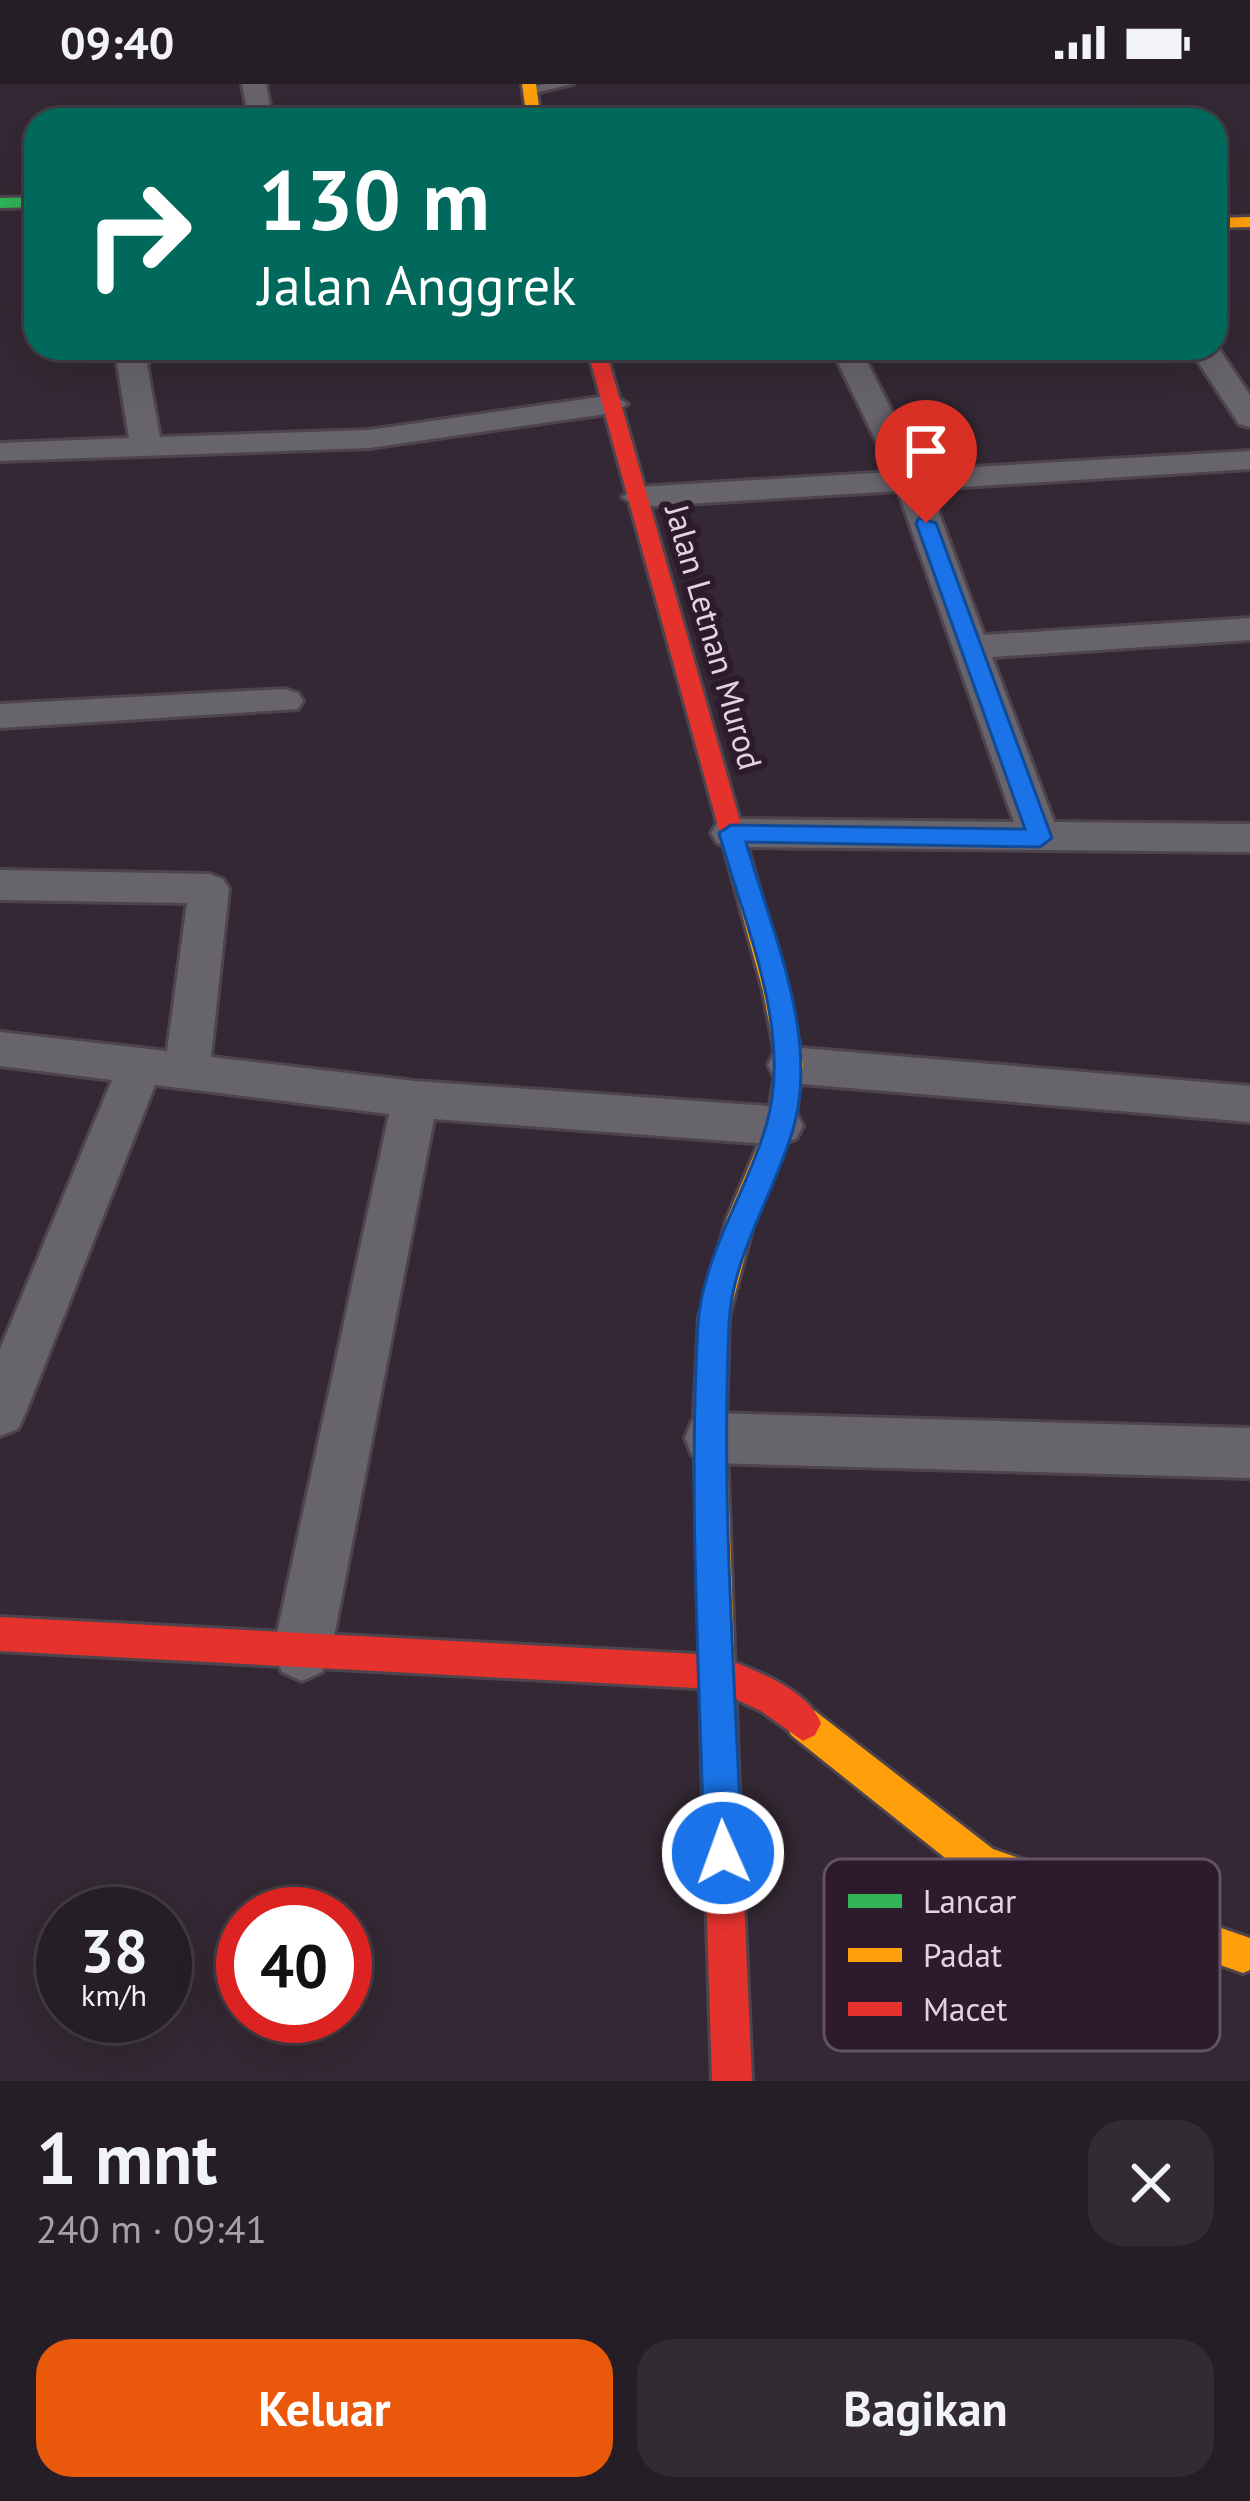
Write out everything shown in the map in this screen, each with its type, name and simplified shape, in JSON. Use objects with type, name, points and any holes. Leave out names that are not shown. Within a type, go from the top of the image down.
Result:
[{"type":"street","points":[[135,360],[132,364],[145,443]]},
{"type":"street","name":"Jalan Letnan Murod","points":[[600,360],[776,992],[790,1066],[780,1126],[741,1218],[714,1317],[711,1438],[716,1672],[732,2081]]},
{"type":"street","points":[[853,360],[911,481],[1040,838]]},
{"type":"street","points":[[1212,360],[1250,418]]},
{"type":"street","points":[[0,452],[145,443],[369,439],[613,404]]},
{"type":"street","points":[[638,497],[1250,460]]},
{"type":"street","points":[[972,647],[1250,629]]},
{"type":"street","points":[[0,716],[285,701]]},
{"type":"street","points":[[731,833],[1250,838]]},
{"type":"street","points":[[0,885],[209,889],[164,1068],[0,1412]]},
{"type":"street","points":[[0,1049],[415,1099],[780,1126]]},
{"type":"street","points":[[790,1066],[1250,1104]]},
{"type":"street","points":[[302,1652],[415,1099]]},
{"type":"street","points":[[711,1438],[1250,1453]]},
{"type":"street","points":[[0,1634],[716,1672],[773,1699],[976,1859]]},
{"type":"street","points":[[1220,1946],[1243,1954]]},
{"type":"lane","points":[[530,87],[567,84]]},
{"type":"traffic: fast","points":[[0,203],[24,202]]},
{"type":"traffic: slow","points":[[529,84],[532,108]]},
{"type":"traffic: slow","points":[[1227,223],[1250,222]]},
{"type":"traffic: slow","points":[[720,1762],[710,1418],[714,1317],[741,1218],[780,1126],[790,1065],[776,991],[744,877]]},
{"type":"traffic: slow","points":[[803,1723],[976,1859]]},
{"type":"traffic: slow","points":[[1220,1946],[1243,1954]]},
{"type":"traffic: jam","points":[[599,360],[744,877]]},
{"type":"traffic: jam","points":[[0,1634],[716,1672],[773,1699],[803,1723]]},
{"type":"traffic: jam","points":[[720,1762],[732,2081]]},
{"type":"route","points":[[723,1853],[711,1438],[714,1317],[741,1218],[780,1126],[790,1066],[776,992],[731,833],[1040,838],[926,523]]}]
